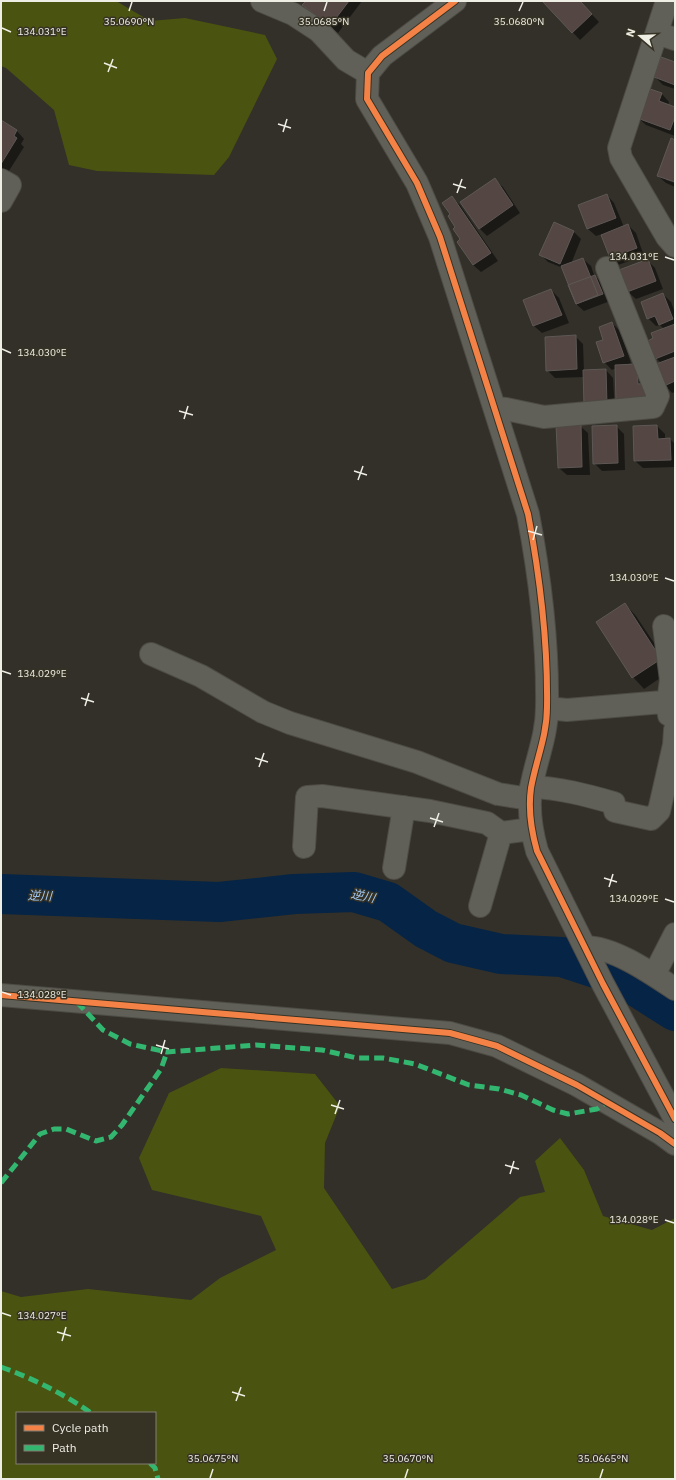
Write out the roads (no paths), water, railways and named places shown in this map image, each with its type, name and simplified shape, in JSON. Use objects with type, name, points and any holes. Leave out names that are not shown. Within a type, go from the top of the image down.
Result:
[{"type":"street","points":[[262,1],[293,14],[319,31],[346,60],[368,74]]},
{"type":"street","points":[[455,1],[382,56],[368,74],[367,98],[416,183],[440,237],[528,514],[535,550],[544,630],[547,708],[545,734],[530,793],[531,829],[537,851],[603,984],[675,1119]]},
{"type":"street","points":[[667,1],[666,36],[619,148],[621,158],[667,237],[675,246]]},
{"type":"street","points":[[1,180],[10,185],[1,200]]},
{"type":"street","points":[[495,408],[544,417],[653,407],[658,396],[607,268]]},
{"type":"street","points":[[151,654],[201,676],[263,712],[290,723],[410,760],[498,794],[530,793],[555,788],[586,794],[614,803],[615,811],[651,820],[659,811],[674,745],[675,729],[669,718],[672,680],[664,626]]},
{"type":"street","points":[[547,708],[567,710],[671,701]]},
{"type":"street","points":[[304,847],[307,797],[322,796],[430,811],[487,823],[501,833],[531,829]]},
{"type":"street","points":[[394,868],[404,807]]},
{"type":"street","points":[[480,906],[501,833]]},
{"type":"street","points":[[654,974],[675,934]]},
{"type":"street","points":[[587,950],[596,947],[617,955],[654,974],[675,989]]},
{"type":"street","points":[[1,995],[450,1033],[497,1046],[577,1085],[660,1133],[675,1144]]},
{"type":"waterway","name":"逆川","points":[[1,894],[219,902],[294,894],[354,892],[388,902],[426,929],[453,943],[501,954],[562,957],[620,976],[675,1011]]}]
